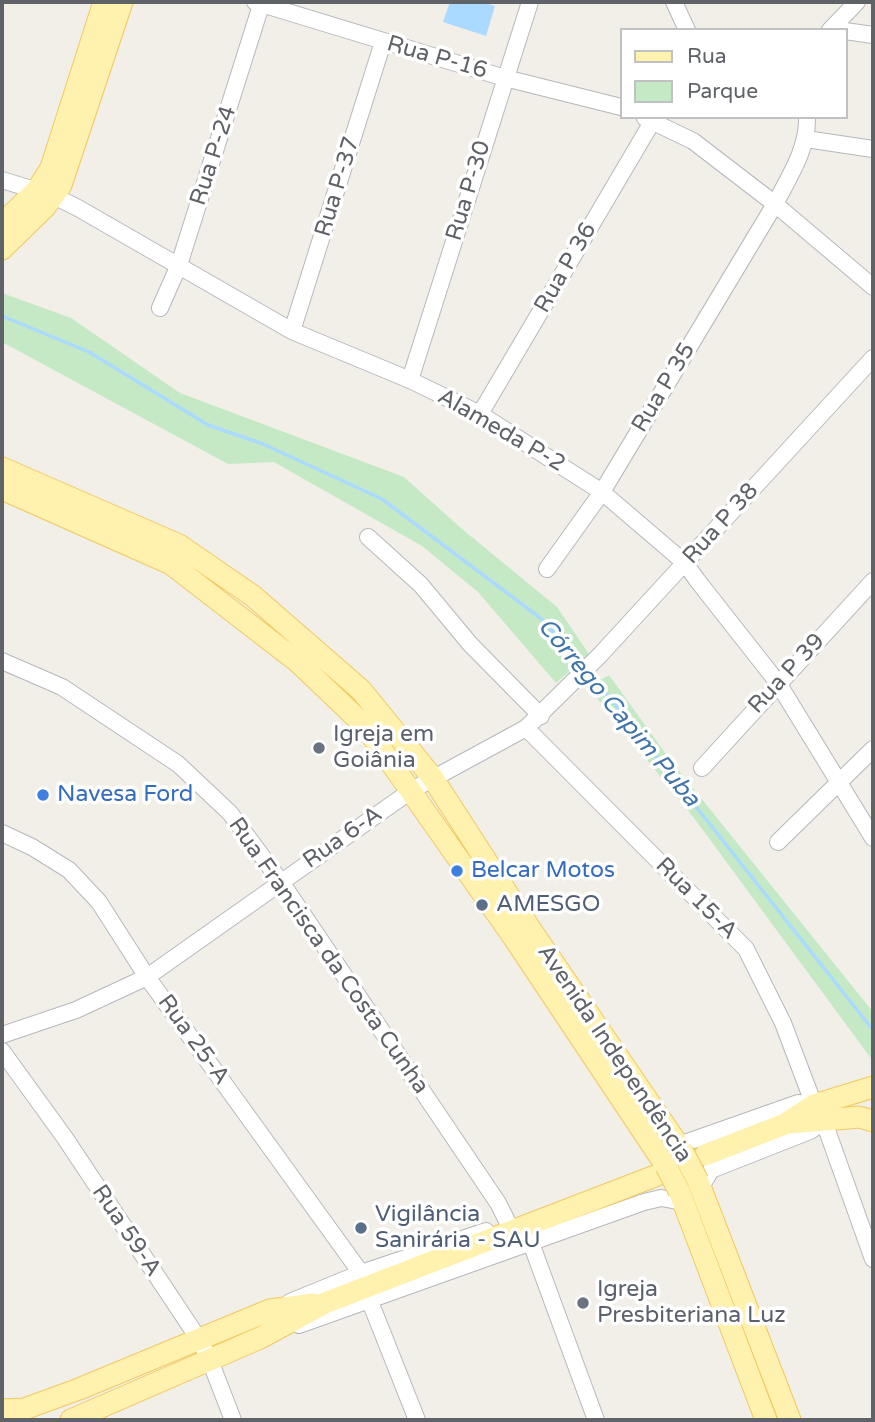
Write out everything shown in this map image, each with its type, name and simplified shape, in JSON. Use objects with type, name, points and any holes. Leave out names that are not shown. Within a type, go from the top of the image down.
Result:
[{"type":"main road","points":[[2,224],[46,193],[51,168],[104,2]]},
{"type":"main road","points":[[2,249],[46,193],[68,170],[122,2]]},
{"type":"main road","name":"Avenida Independência","points":[[2,468],[253,596],[351,681],[404,740],[432,777],[659,1165],[690,1190],[788,1415]]},
{"type":"main road","name":"Avenida Independência","points":[[2,489],[175,554],[298,662],[365,726],[681,1149],[690,1190],[766,1419]]},
{"type":"main road","points":[[705,1154],[819,1114],[873,1087]]},
{"type":"main road","points":[[819,1114],[859,1117],[873,1121]]},
{"type":"main road","points":[[83,1418],[209,1358],[260,1338],[325,1303],[659,1165]]},
{"type":"main road","points":[[2,1410],[24,1409],[79,1389],[270,1310],[325,1303]]},
{"type":"main road","points":[[766,1419],[788,1415]]},
{"type":"street","name":"Rua P-16","points":[[260,2],[505,78],[620,107]]},
{"type":"street","name":"Rua P-24","points":[[160,308],[179,265],[260,2]]},
{"type":"street","name":"Rua P-30","points":[[411,380],[530,2]]},
{"type":"street","points":[[674,2],[686,28]]},
{"type":"street","points":[[838,28],[857,2]]},
{"type":"street","points":[[847,32],[873,36]]},
{"type":"street","name":"Rua P-37","points":[[292,331],[383,42]]},
{"type":"street","points":[[650,119],[693,141],[775,204],[873,287]]},
{"type":"street","name":"Rua P 36","points":[[480,414],[650,119]]},
{"type":"street","points":[[807,119],[806,139],[873,149]]},
{"type":"street","name":"Rua P 35","points":[[547,569],[602,492],[775,204],[806,139]]},
{"type":"street","name":"Alameda P-2","points":[[2,180],[46,193],[179,265],[292,331],[411,380],[480,414],[602,492],[685,564],[778,683],[873,838]]},
{"type":"street","name":"Rua P 38","points":[[567,688],[685,564],[873,358]]},
{"type":"street","points":[[368,537],[421,584],[470,644],[541,716]]},
{"type":"street","name":"Rua P 39","points":[[702,768],[873,582]]},
{"type":"street","name":"Rua Francisca da Costa Cunha","points":[[2,661],[62,687],[178,764],[230,813],[281,882],[498,1203],[508,1223]]},
{"type":"street","name":"Rua 6-A","points":[[2,1035],[76,1010],[147,977],[412,790],[526,728],[567,688]]},
{"type":"street","name":"Rua 15-A","points":[[526,728],[746,950],[783,1023],[873,1259]]},
{"type":"street","points":[[778,842],[839,786],[873,749]]},
{"type":"street","name":"Rua 25-A","points":[[2,834],[32,847],[69,870],[99,902],[147,977],[361,1273]]},
{"type":"street","name":"Rua 59-A","points":[[2,1051],[65,1138],[198,1338],[209,1358],[233,1420]]},
{"type":"street","points":[[260,1338],[645,1202],[690,1190],[711,1170],[810,1131],[819,1114],[798,1103],[681,1149]]},
{"type":"street","points":[[270,1310],[361,1273],[508,1223],[632,1177],[651,1165],[659,1165]]},
{"type":"street","points":[[531,1242],[596,1420]]},
{"type":"street","points":[[369,1299],[417,1420]]},
{"type":"street","points":[[79,1389],[83,1418]]},
{"type":"green space","points":[[2,293],[71,318],[180,393],[404,477],[557,607],[589,654],[556,683],[478,592],[422,546],[274,462],[228,464],[2,342]]},
{"type":"green space","points":[[609,675],[668,757],[873,1012],[873,1061],[694,818],[588,687]]},
{"type":"water","points":[[450,2],[483,2],[495,6],[486,36],[443,22]]},
{"type":"waterway","name":"Córrego Capim Puba","points":[[2,316],[89,352],[208,425],[263,444],[382,499],[539,617],[582,664]]},
{"type":"waterway","name":"Córrego Capim Puba","points":[[590,673],[873,1030]]},
{"type":"place","name":"Igreja em Goiânia","points":[[319,748]]},
{"type":"place","name":"Navesa Ford","points":[[43,795]]},
{"type":"place","name":"Belcar Motos","points":[[457,871]]},
{"type":"place","name":"AMESGO","points":[[482,905]]},
{"type":"place","name":"Vigilância Sanirária - SAU","points":[[361,1228]]},
{"type":"place","name":"Igreja Presbiteriana Luz","points":[[583,1303]]}]
